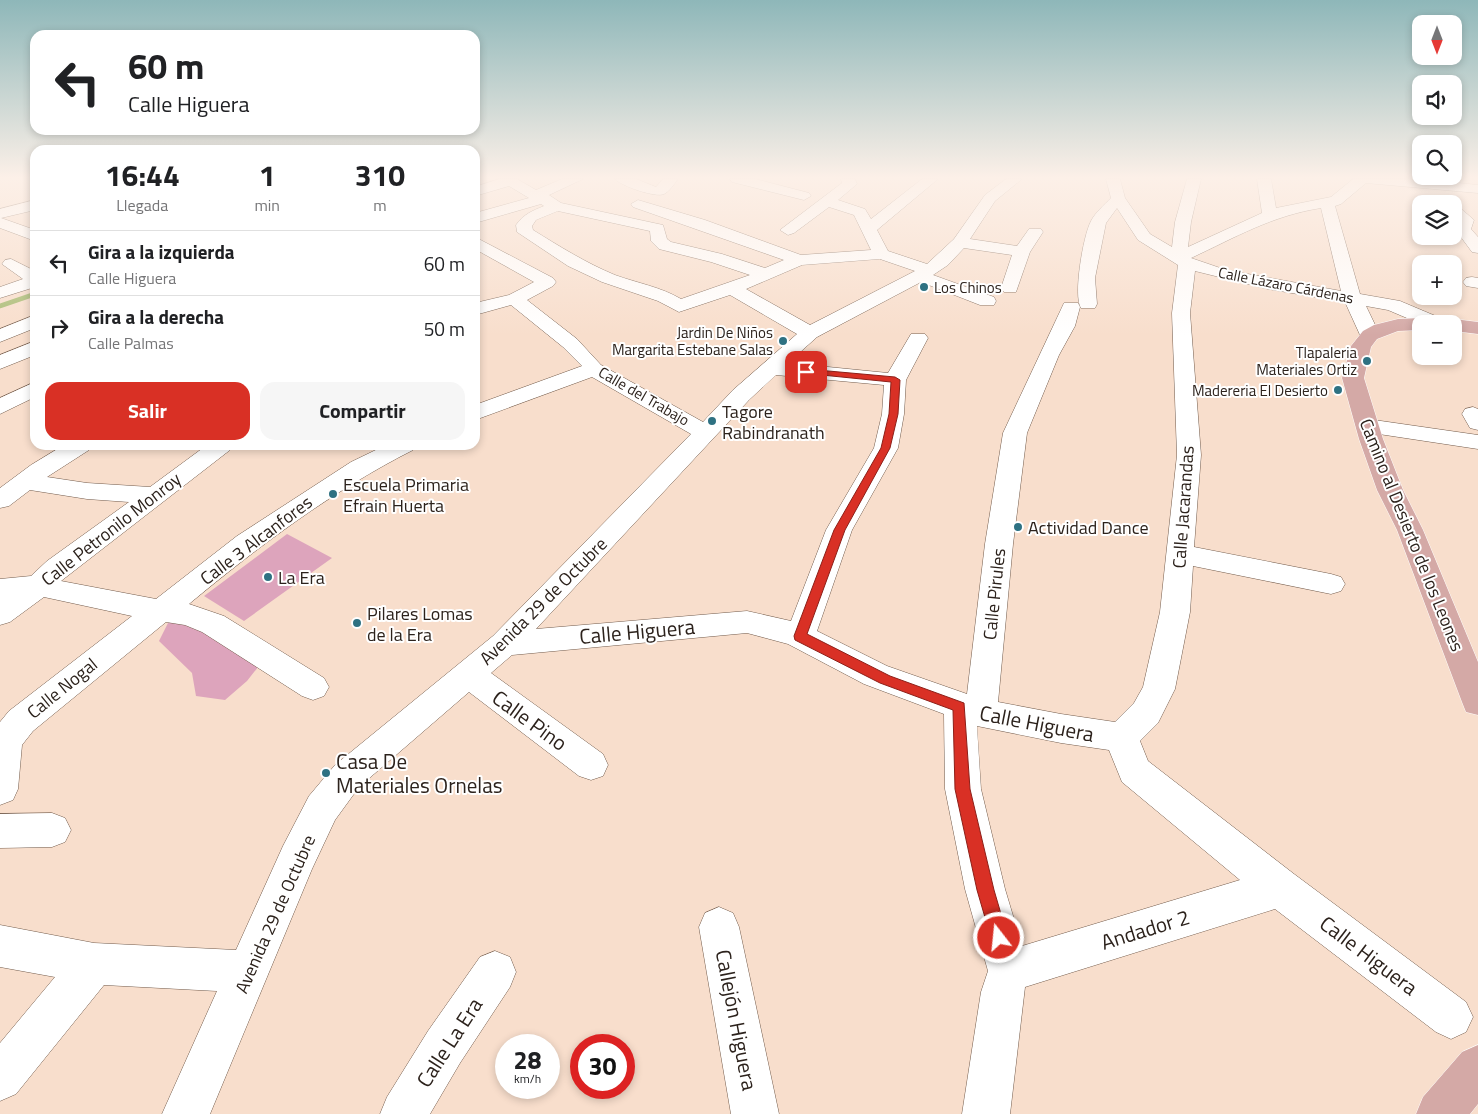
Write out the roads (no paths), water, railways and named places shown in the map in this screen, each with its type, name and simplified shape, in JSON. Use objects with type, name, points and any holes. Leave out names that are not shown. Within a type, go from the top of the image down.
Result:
[{"type":"main road","points":[[1370,335],[1381,329],[1412,324]]},
{"type":"main road","name":"Camino al Desierto de los Leones","points":[[1370,335],[1361,346],[1353,378],[1367,426],[1390,490],[1469,656],[1478,702]]},
{"type":"main road","points":[[1440,1114],[1477,1071]]},
{"type":"street","points":[[525,231],[574,262],[608,278],[664,297],[672,303],[686,305],[732,289],[799,260],[881,254],[987,301]]},
{"type":"street","points":[[657,231],[659,241],[665,246],[716,258],[765,274]]},
{"type":"street","points":[[719,231],[753,245],[799,260]]},
{"type":"street","points":[[870,231],[871,236],[881,254]]},
{"type":"street","name":"Avenida 29 de Octubre","points":[[186,1114],[297,859],[322,808],[347,776],[504,644],[706,432],[770,368],[810,334],[924,273],[942,261],[968,231]]},
{"type":"street","name":"Calle Pirules","points":[[1009,971],[985,890],[962,789],[970,710],[1016,433],[1045,362],[1065,326],[1079,306],[1089,296],[1086,278],[1096,231]]},
{"type":"street","name":"Calle Lázaro Cárdenas","points":[[1141,231],[1144,236],[1183,260],[1222,274],[1268,284],[1393,305],[1416,315]]},
{"type":"street","name":"Calle Jacarandas","points":[[1122,737],[1146,713],[1159,689],[1175,612],[1189,456],[1181,313],[1183,231]]},
{"type":"street","points":[[1183,260],[1238,231]]},
{"type":"street","points":[[1334,231],[1352,297],[1370,335]]},
{"type":"street","points":[[1465,231],[1478,248]]},
{"type":"street","points":[[1010,288],[1022,252],[1035,232]]},
{"type":"street","points":[[960,242],[1022,252]]},
{"type":"street","points":[[480,245],[547,282],[515,299],[480,308]]},
{"type":"street","points":[[11,264],[30,277]]},
{"type":"street","points":[[0,293],[30,282]]},
{"type":"street","points":[[732,289],[810,334]]},
{"type":"street","name":"Calle del Trabajo","points":[[515,299],[530,314],[581,353],[594,369],[706,432]]},
{"type":"street","points":[[480,327],[530,314]]},
{"type":"street","points":[[0,336],[30,323]]},
{"type":"street","points":[[800,636],[839,530],[886,448],[893,414],[895,380],[918,338]]},
{"type":"street","points":[[0,363],[30,349]]},
{"type":"street","points":[[770,368],[895,380]]},
{"type":"street","points":[[480,411],[594,369]]},
{"type":"street","points":[[0,407],[30,391]]},
{"type":"street","points":[[1367,426],[1478,442]]},
{"type":"street","points":[[0,500],[25,481],[74,450]]},
{"type":"street","name":"Calle Petronilo Monroy","points":[[0,614],[39,586],[57,568],[215,450]]},
{"type":"street","name":"Calle 3 Alcanfores","points":[[162,611],[255,536],[353,472],[395,450]]},
{"type":"street","points":[[25,481],[87,490],[155,495]]},
{"type":"street","points":[[1180,554],[1331,584]]},
{"type":"street","points":[[0,589],[39,586],[189,615],[214,624],[313,687]]},
{"type":"street","name":"Calle Nogal","points":[[0,789],[5,741],[21,721],[162,611]]},
{"type":"street","name":"Calle Higuera","points":[[504,644],[747,622],[775,627],[800,636],[885,680],[970,710],[1064,730],[1122,737],[1134,771],[1280,888],[1451,1017]]},
{"type":"street","name":"Calle Pino","points":[[469,675],[591,765]]},
{"type":"street","points":[[0,831],[52,830]]},
{"type":"street","name":"Andador 2","points":[[1009,971],[1280,888]]},
{"type":"street","name":"Callejón Higuera","points":[[719,927],[755,1114]]},
{"type":"street","points":[[0,946],[94,964],[249,972]]},
{"type":"street","points":[[0,1078],[94,964]]},
{"type":"street","points":[[986,1114],[1002,992],[1009,971]]},
{"type":"street","name":"Calle La Era","points":[[404,1114],[444,1047],[495,972]]},
{"type":"waterway","points":[[0,306],[30,296]]},
{"type":"place","name":"Los Chinos","points":[[924,287]]},
{"type":"place","name":"Jardin De Niños Margarita Estebane Salas","points":[[783,341]]},
{"type":"place","name":"Tlapaleria Materiales Ortiz","points":[[1367,361]]},
{"type":"place","name":"Madereria El Desierto","points":[[1338,390]]},
{"type":"place","name":"Tagore Rabindranath","points":[[712,421]]},
{"type":"place","name":"Escuela Primaria Efrain Huerta","points":[[333,494]]},
{"type":"place","name":"Actividad Dance","points":[[1018,527]]},
{"type":"place","name":"La Era","points":[[268,577]]},
{"type":"place","name":"Pilares Lomas de la Era","points":[[357,623]]},
{"type":"place","name":"Casa De Materiales Ornelas","points":[[326,773]]}]
